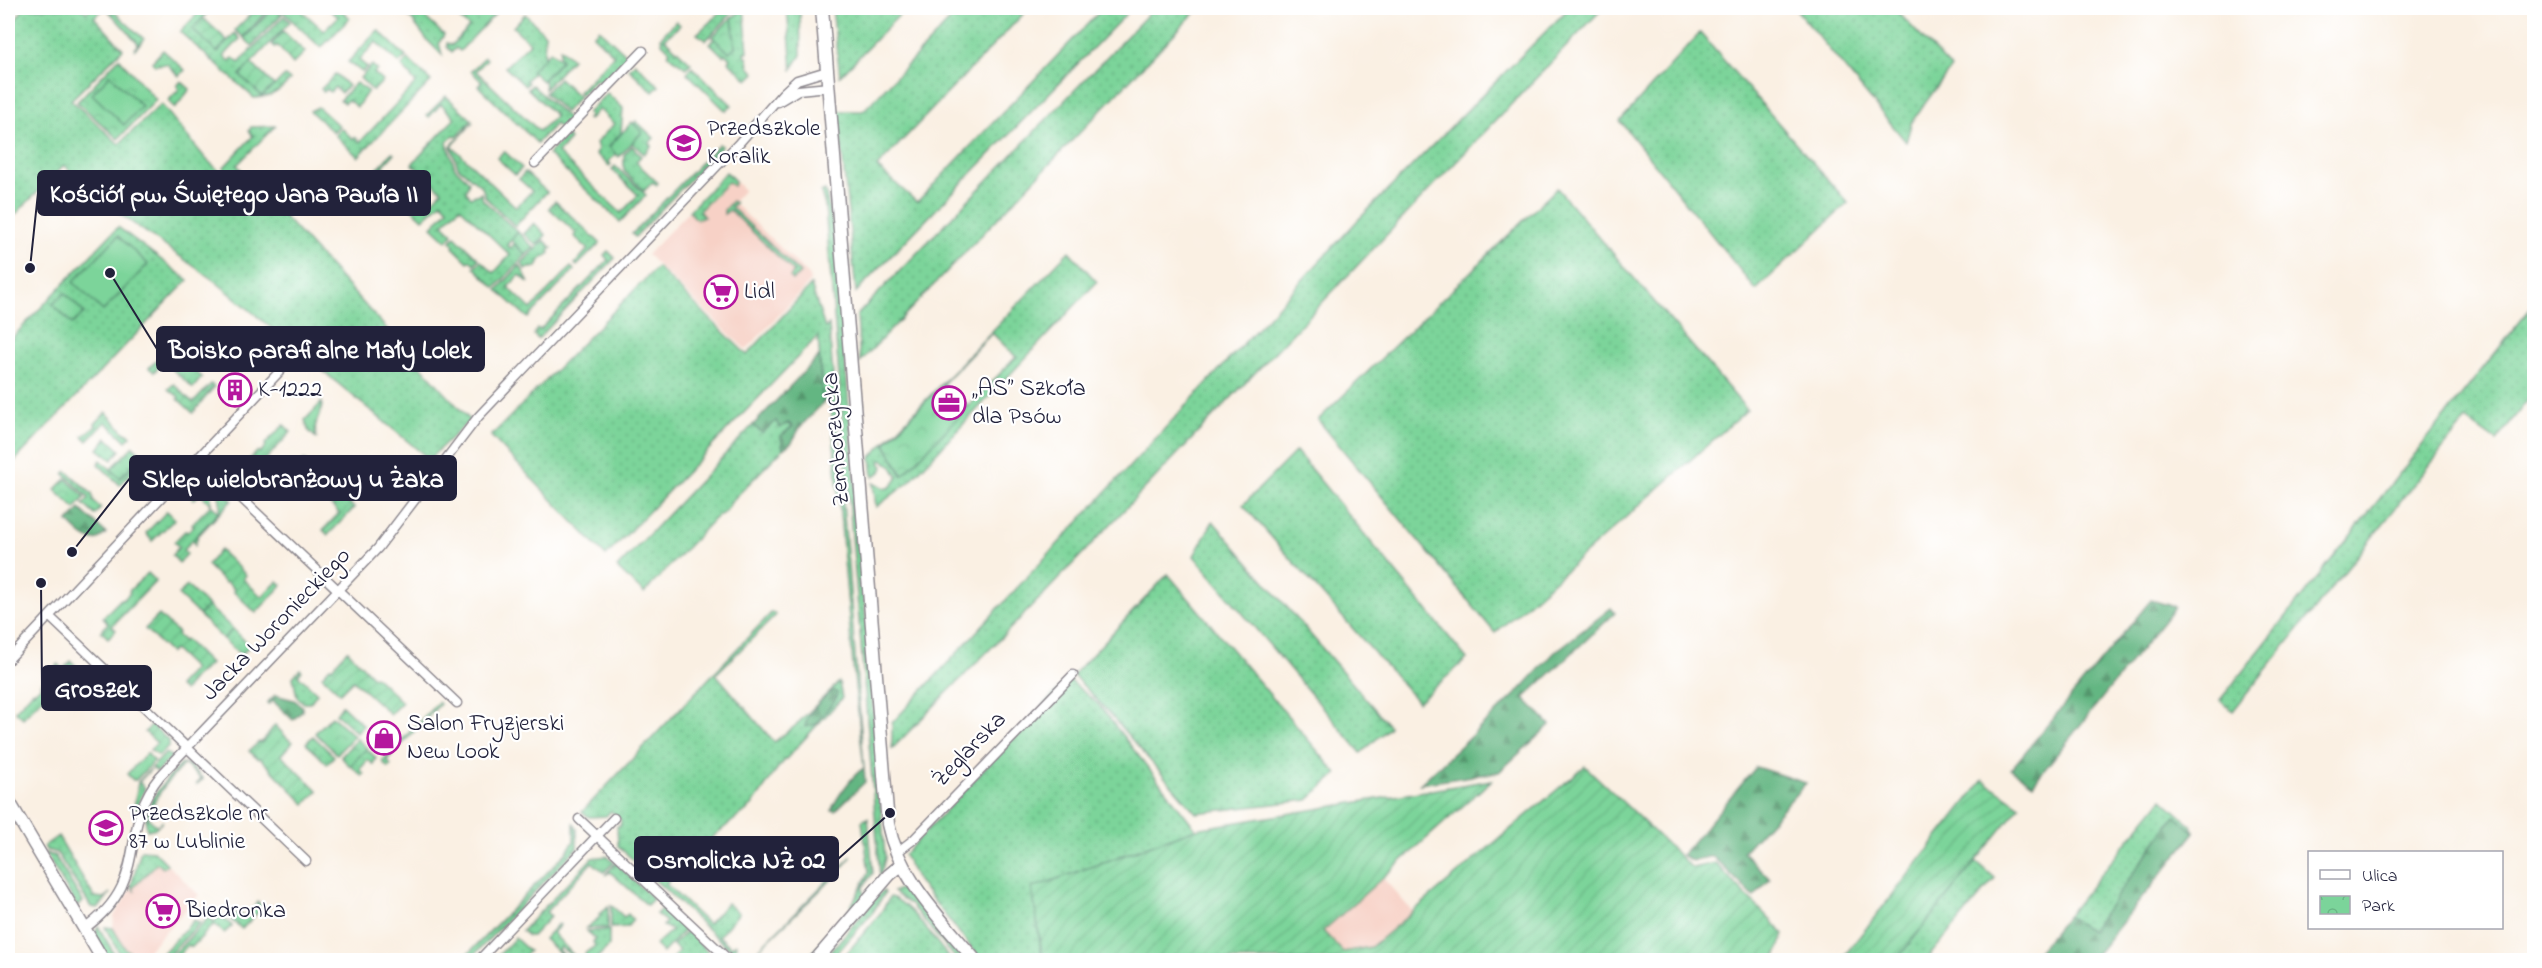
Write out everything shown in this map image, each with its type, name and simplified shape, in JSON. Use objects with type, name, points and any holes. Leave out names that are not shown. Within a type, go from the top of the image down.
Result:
[{"type":"street","name":"Zemborzycka","points":[[822,8],[887,815],[899,859],[916,889],[975,960]]},
{"type":"street","points":[[535,163],[643,51]]},
{"type":"street","points":[[773,106],[797,80],[827,71]]},
{"type":"street","points":[[773,106],[798,90],[829,87]]},
{"type":"street","name":"Jacka Woronieckiego","points":[[84,929],[108,909],[119,893],[130,869],[138,819],[146,796],[160,776],[385,540],[473,422],[773,106]]},
{"type":"street","points":[[8,660],[281,370]]},
{"type":"street","points":[[198,457],[457,703]]},
{"type":"street","points":[[50,617],[306,861]]},
{"type":"street","name":"Żeglarska","points":[[816,960],[889,875],[913,840],[1072,675]]},
{"type":"street","points":[[8,800],[103,960]]},
{"type":"street","points":[[479,960],[614,818]]},
{"type":"street","points":[[579,819],[729,960]]},
{"type":"shaded area","points":[[726,172],[744,190],[733,202],[809,275],[810,282],[746,350],[647,255]]},
{"type":"shaded area","points":[[157,862],[163,868],[167,864],[199,895],[139,960],[124,947],[113,928],[114,916],[132,888]]},
{"type":"shaded area","points":[[1382,877],[1413,912],[1371,947],[1343,952],[1322,931]]},
{"type":"green space","points":[[24,8],[82,8],[86,12],[91,8],[106,8],[94,17],[123,49],[71,100],[119,144],[161,104],[206,159],[226,177],[229,173],[223,168],[253,136],[249,131],[251,127],[275,126],[237,165],[470,420],[429,459],[216,282],[96,197],[64,165],[8,222],[8,23],[12,25]]},
{"type":"green space","points":[[106,8],[110,8],[144,39],[134,50],[138,43]]},
{"type":"green space","points":[[203,8],[211,8],[193,30],[217,52],[235,33],[240,39],[224,56],[229,61],[233,58],[239,63],[284,16],[290,22],[240,75],[262,96],[285,76],[290,80],[274,94],[254,98],[180,32]]},
{"type":"green space","points":[[257,8],[270,8],[243,37],[235,30]]},
{"type":"green space","points":[[273,8],[282,14],[252,46],[244,38]]},
{"type":"green space","points":[[279,8],[299,8],[324,31],[338,17],[328,8],[339,8],[350,18],[321,48]]},
{"type":"green space","points":[[403,8],[415,8],[444,35],[439,43],[442,55],[427,40]]},
{"type":"green space","points":[[448,8],[464,8],[473,16],[481,8],[499,10],[460,51],[456,48],[452,52],[447,47],[447,43],[452,45],[469,27]]},
{"type":"green space","points":[[725,8],[737,8],[706,40],[697,34]]},
{"type":"green space","points":[[744,8],[748,52],[745,52],[746,58],[748,58],[749,67],[755,73],[748,80],[728,61],[730,59],[725,54],[723,56],[710,43],[715,38],[729,52],[735,47],[732,17],[739,13],[737,11]]},
{"type":"green space","points":[[787,8],[800,8],[801,55],[792,69]]},
{"type":"green space","points":[[832,8],[906,8],[840,76]]},
{"type":"green space","points":[[962,8],[1029,8],[877,167],[917,202],[1103,8],[1132,8],[856,292],[838,111],[863,111]]},
{"type":"green space","points":[[1154,8],[1199,8],[860,362],[857,315]]},
{"type":"green space","points":[[1569,8],[1603,8],[1045,593],[892,749],[892,723],[1357,221]]},
{"type":"green space","points":[[1795,8],[1894,8],[1951,68],[1912,121],[1906,142]]},
{"type":"green space","points":[[525,14],[545,34],[544,57],[526,80],[528,83],[525,86],[505,67],[530,43],[513,27]]},
{"type":"green space","points":[[732,17],[735,47],[729,52],[712,37]]},
{"type":"green space","points":[[203,18],[226,39],[217,52],[192,29]]},
{"type":"green space","points":[[676,21],[680,25],[665,39],[691,63],[686,68],[668,55],[670,51],[662,43],[661,37]]},
{"type":"green space","points":[[599,29],[631,59],[604,86],[596,79],[581,95],[578,92],[614,55],[593,35]]},
{"type":"green space","points":[[378,30],[406,57],[399,63],[376,42],[359,60],[367,67],[362,72],[348,62]]},
{"type":"green space","points":[[283,31],[305,52],[293,64],[277,45],[275,47],[272,44]]},
{"type":"green space","points":[[1700,33],[1848,203],[1756,290],[1620,121]]},
{"type":"green space","points":[[560,48],[572,59],[545,89],[544,79],[561,61]]},
{"type":"green space","points":[[163,50],[185,70],[179,76],[167,64],[155,65],[152,62]]},
{"type":"green space","points":[[550,51],[561,60],[542,81],[531,71]]},
{"type":"green space","points":[[485,57],[487,59],[476,71],[539,131],[556,116],[528,89],[532,85],[569,119],[569,122],[562,130],[555,124],[537,143],[478,86],[482,82],[471,71]]},
{"type":"green space","points":[[119,58],[156,100],[118,139],[77,102]]},
{"type":"green space","points":[[408,59],[431,81],[358,157],[335,135],[341,128],[360,142],[416,83],[402,66]]},
{"type":"green space","points":[[251,63],[274,85],[262,96],[240,75]]},
{"type":"green space","points":[[635,63],[659,86],[653,92],[629,69]]},
{"type":"green space","points":[[372,65],[377,70],[374,73],[383,81],[373,91],[360,78]]},
{"type":"green space","points":[[692,67],[732,105],[726,111],[687,73]]},
{"type":"green space","points":[[336,74],[348,86],[341,93],[335,87],[330,92],[327,89],[324,92],[321,89]]},
{"type":"green space","points":[[110,75],[142,106],[124,125],[92,94]]},
{"type":"green space","points":[[559,78],[579,97],[565,112],[545,93]]},
{"type":"green space","points":[[181,81],[190,89],[175,108],[168,101],[179,89],[177,86]]},
{"type":"green space","points":[[356,83],[368,91],[357,107],[348,100],[344,103],[340,100]]},
{"type":"green space","points":[[607,93],[623,108],[621,133],[609,146],[616,154],[608,162],[611,164],[609,166],[596,154],[598,149],[596,143],[614,124],[599,109],[589,120],[587,119],[590,116],[587,113]]},
{"type":"green space","points":[[446,96],[472,120],[457,136],[454,135],[447,142],[455,168],[469,181],[466,192],[471,197],[481,193],[483,200],[518,232],[507,245],[510,248],[514,244],[526,255],[495,288],[474,267],[481,261],[494,273],[510,255],[460,207],[443,224],[453,234],[447,241],[432,227],[448,209],[442,202],[423,219],[374,173],[392,152],[394,154],[383,166],[427,207],[442,191],[412,164],[455,118],[441,104],[429,117],[427,115]]},
{"type":"green space","points":[[318,107],[339,126],[333,132],[310,111]]},
{"type":"green space","points":[[636,121],[654,138],[644,154],[632,143],[642,132],[634,124]]},
{"type":"green space","points":[[473,122],[452,146],[516,207],[532,191],[519,179],[525,172],[547,192],[515,226],[486,198],[482,187],[458,167],[451,146]]},
{"type":"green space","points":[[632,122],[642,132],[619,157],[609,147]]},
{"type":"green space","points":[[566,135],[570,139],[558,153],[621,213],[638,195],[612,170],[615,166],[646,195],[620,222],[548,154]]},
{"type":"green space","points":[[719,144],[722,146],[635,237],[632,234]]},
{"type":"green space","points":[[632,146],[641,156],[636,162],[658,183],[656,185],[653,182],[644,191],[624,171],[624,155]]},
{"type":"green space","points":[[504,151],[522,168],[515,175],[497,158]]},
{"type":"green space","points":[[726,172],[735,181],[733,186],[728,182],[699,211],[704,217],[696,219],[689,211]]},
{"type":"green space","points":[[1557,188],[1747,410],[1495,633],[1318,420]]},
{"type":"green space","points":[[825,190],[834,229],[837,259],[885,858],[880,877],[825,206],[821,192]]},
{"type":"green space","points":[[555,201],[600,243],[577,266],[575,264],[588,249],[574,236],[576,233],[549,208]]},
{"type":"green space","points":[[732,201],[735,203],[731,207],[800,273],[793,280],[790,277],[794,272],[730,210],[724,214],[724,210]]},
{"type":"green space","points":[[534,223],[546,235],[536,245],[524,234]]},
{"type":"green space","points":[[118,227],[188,280],[8,468],[8,352],[12,348],[8,342]]},
{"type":"green space","points":[[518,232],[534,248],[526,255],[511,240]]},
{"type":"green space","points":[[118,236],[148,264],[103,311],[73,282]]},
{"type":"green space","points":[[455,236],[479,259],[474,264],[470,260],[468,262],[453,247],[451,241]]},
{"type":"green space","points":[[544,240],[552,248],[550,253],[540,260],[537,267],[525,269],[522,263]]},
{"type":"green space","points":[[608,251],[615,258],[538,339],[534,335],[537,328],[540,330],[608,260],[604,255]]},
{"type":"green space","points":[[1069,251],[1097,282],[908,483],[876,507],[873,483],[889,488],[898,477],[891,465],[882,460],[880,462],[883,467],[881,472],[873,477],[871,457]],"holes":[[[992,333],[1016,357],[902,475],[885,444]]]},
{"type":"green space","points":[[520,265],[529,283],[520,275],[508,287],[531,309],[571,267],[574,270],[528,318],[497,290]]},
{"type":"green space","points":[[657,267],[747,355],[811,285],[825,328],[829,325],[864,768],[830,396],[823,403],[818,336],[606,556],[491,436]]},
{"type":"green space","points":[[65,293],[84,313],[72,324],[53,304]]},
{"type":"green space","points":[[2534,304],[2534,392],[2496,441],[2466,420],[2233,711],[2220,700]]},
{"type":"green space","points":[[180,336],[204,358],[197,365],[178,347],[154,372],[149,368]]},
{"type":"green space","points":[[819,356],[823,403],[801,426],[792,442],[783,449],[781,436],[793,426],[788,423],[780,428],[776,421],[762,433],[753,425]]},
{"type":"green space","points":[[181,358],[202,377],[193,388],[172,369]]},
{"type":"green space","points":[[943,383],[969,406],[903,475],[885,444]]},
{"type":"green space","points":[[174,384],[193,403],[211,384],[214,387],[193,413],[178,399],[179,397],[168,389]]},
{"type":"green space","points":[[322,402],[315,427],[317,439],[308,430],[305,420]]},
{"type":"green space","points":[[106,412],[126,434],[131,436],[126,441],[106,422],[88,441],[83,436],[96,426],[95,424]]},
{"type":"green space","points":[[776,420],[793,426],[781,436],[783,449],[732,501],[725,512],[715,518],[644,593],[617,568],[753,425],[758,429]]},
{"type":"green space","points":[[284,425],[291,432],[256,470],[260,474],[252,482],[245,475],[252,467],[247,462],[258,451],[260,453],[266,446],[265,444]]},
{"type":"green space","points":[[107,438],[120,450],[112,460],[98,449]]},
{"type":"green space","points":[[133,446],[140,453],[138,455],[140,457],[120,478],[111,469]]},
{"type":"green space","points":[[1296,451],[1467,659],[1418,702],[1243,505]]},
{"type":"green space","points":[[142,456],[145,459],[120,485],[98,464],[101,460],[120,478]]},
{"type":"green space","points":[[304,460],[328,486],[330,485],[354,508],[328,535],[323,530],[339,513],[319,494],[315,497],[291,474]]},
{"type":"green space","points":[[202,470],[205,473],[202,483],[211,496],[211,504],[200,494],[194,499],[182,490]]},
{"type":"green space","points":[[67,471],[92,494],[94,502],[101,508],[95,515],[83,504],[89,498],[64,474]]},
{"type":"green space","points":[[210,478],[232,500],[198,536],[195,545],[193,539],[218,513],[220,506],[217,492],[209,483]]},
{"type":"green space","points":[[66,479],[85,497],[75,509],[55,490]]},
{"type":"green space","points":[[211,505],[219,512],[183,550],[187,554],[179,563],[172,555],[179,547],[174,542],[194,526],[192,524]]},
{"type":"green space","points":[[80,509],[106,533],[101,538],[91,540],[86,538],[68,522]]},
{"type":"green space","points":[[167,511],[175,519],[152,541],[146,533]]},
{"type":"green space","points":[[1213,521],[1390,727],[1361,753],[1194,556]]},
{"type":"green space","points":[[220,550],[246,575],[243,579],[262,597],[278,581],[282,585],[256,613],[227,582],[225,583],[207,565]]},
{"type":"green space","points":[[148,573],[156,581],[112,626],[116,630],[108,638],[101,631],[108,623],[103,617],[121,599],[123,600]]},
{"type":"green space","points":[[1168,574],[1337,774],[1308,800],[1196,813],[1073,675]]},
{"type":"green space","points":[[187,586],[208,606],[199,615],[178,595]]},
{"type":"green space","points":[[2151,600],[2175,607],[2033,784],[2011,769]]},
{"type":"green space","points":[[208,606],[233,629],[223,639],[199,615]]},
{"type":"green space","points":[[1611,608],[1615,613],[1524,698],[1550,725],[1499,772],[1420,784],[1518,692],[1554,653]]},
{"type":"green space","points":[[772,612],[776,615],[716,674],[774,742],[795,726],[839,682],[842,698],[777,769],[752,806],[716,834],[666,884],[708,924],[727,903],[739,913],[719,936],[731,947],[736,944],[737,950],[748,960],[741,960],[618,846],[617,826],[620,826],[621,820],[611,811],[606,816],[589,817],[582,812]]},
{"type":"green space","points":[[159,615],[178,633],[177,635],[184,641],[186,640],[210,664],[194,678],[184,691],[178,686],[194,669],[174,650],[170,653],[145,629]]},
{"type":"green space","points":[[233,629],[250,646],[241,655],[223,639]]},
{"type":"green space","points":[[347,650],[402,702],[390,714],[353,680],[340,693],[322,676]]},
{"type":"green space","points":[[71,661],[78,668],[70,677],[66,673],[23,718],[15,711],[33,691],[41,686],[40,684],[58,664],[63,669]]},
{"type":"green space","points":[[300,669],[302,671],[298,675],[317,693],[310,703],[304,703],[297,697],[293,677]]},
{"type":"green space","points":[[1068,679],[1098,704],[1196,829],[1033,888],[1042,960],[981,960],[918,881],[904,855]]},
{"type":"green space","points":[[833,690],[837,693],[836,699],[818,724],[805,727],[812,712]]},
{"type":"green space","points":[[275,695],[294,700],[302,706],[302,711],[293,720],[273,701],[267,703]]},
{"type":"green space","points":[[438,702],[440,704],[387,760],[391,765],[388,768],[382,761]]},
{"type":"green space","points":[[342,705],[363,725],[357,733],[336,714]]},
{"type":"green space","points":[[332,716],[354,736],[337,754],[315,733]]},
{"type":"green space","points":[[152,725],[169,741],[169,745],[159,756],[150,750],[157,743],[145,732]]},
{"type":"green space","points":[[275,725],[293,742],[281,755],[318,791],[305,804],[260,758],[258,759],[249,751],[259,742],[261,743]]},
{"type":"green space","points":[[313,736],[334,756],[327,764],[306,743]]},
{"type":"green space","points":[[357,739],[376,758],[373,764],[368,760],[360,769],[364,774],[362,776],[341,757]]},
{"type":"green space","points":[[357,739],[367,748],[350,766],[341,757]]},
{"type":"green space","points":[[147,753],[154,761],[136,780],[133,780],[127,774]]},
{"type":"green space","points":[[166,753],[172,757],[157,772],[152,768],[139,782],[145,788],[136,810],[134,809],[138,782]]},
{"type":"green space","points":[[181,764],[184,764],[158,795],[148,818],[157,826],[163,821],[156,828],[147,830],[147,812],[150,803],[161,786]]},
{"type":"green space","points":[[184,764],[188,764],[203,779],[196,785],[201,779]]},
{"type":"green space","points":[[1585,766],[1692,868],[1715,863],[1784,934],[1775,960],[1043,960],[1032,888],[1196,829],[1492,780],[1323,931],[1343,952],[1371,947]]},
{"type":"green space","points":[[1756,767],[1806,783],[1743,852],[1770,879],[1754,897],[1712,856],[1692,861],[1682,855]]},
{"type":"green space","points":[[864,768],[865,782],[835,811],[832,810],[845,788]]},
{"type":"green space","points":[[1983,780],[2020,806],[1896,960],[1841,960]]},
{"type":"green space","points":[[2162,799],[2192,826],[2195,832],[2175,816],[2091,932],[2067,916]]},
{"type":"green space","points":[[2175,816],[2195,832],[2092,960],[2031,960],[2067,916],[2091,931]]},
{"type":"green space","points":[[868,818],[873,873],[863,887],[864,896],[810,960],[806,960],[848,912],[869,872],[862,821]]},
{"type":"green space","points":[[574,824],[577,829],[577,848],[469,960],[462,960],[566,853],[574,841]]},
{"type":"green space","points":[[58,836],[94,897],[104,898],[110,893],[99,908],[91,907],[57,853],[46,850],[44,846]]},
{"type":"green space","points":[[141,850],[154,851],[167,864],[163,868],[157,863],[133,888],[135,892],[131,886]]},
{"type":"green space","points":[[45,853],[55,856],[83,902],[77,906]]},
{"type":"green space","points":[[607,856],[614,862],[604,872],[592,862],[546,912],[551,916],[532,936],[522,931],[592,858]]},
{"type":"green space","points":[[852,856],[834,877],[758,950]]},
{"type":"green space","points":[[1976,861],[1995,878],[1926,960],[1896,960]]},
{"type":"green space","points":[[616,863],[653,899],[647,905],[610,872],[605,875]]},
{"type":"green space","points":[[907,886],[967,960],[957,960],[911,905],[893,892]]},
{"type":"green space","points":[[883,890],[885,893],[873,912],[831,960],[823,960]]},
{"type":"green space","points":[[890,897],[914,914],[951,960],[841,960],[879,915]]},
{"type":"green space","points":[[258,902],[263,907],[242,929],[231,920],[238,912],[245,918]]},
{"type":"green space","points":[[611,905],[624,917],[628,914],[633,920],[627,927],[611,928]]},
{"type":"green space","points":[[608,906],[608,928],[586,928],[600,917],[599,915]]},
{"type":"green space","points":[[663,908],[685,929],[663,953],[655,945],[672,930],[663,926],[666,922],[656,914]]},
{"type":"green space","points":[[220,915],[232,926],[224,933],[214,924],[192,947],[188,945],[176,958],[173,955],[209,917],[214,922]]},
{"type":"green space","points":[[194,920],[200,923],[164,960],[160,956]]},
{"type":"green space","points":[[558,924],[560,925],[553,933],[578,960],[560,947],[558,950],[568,960],[566,960],[544,939]]},
{"type":"green space","points":[[98,926],[118,960],[109,960],[101,948],[96,935]]},
{"type":"green space","points":[[105,927],[113,928],[124,947],[139,960],[123,960]]},
{"type":"green space","points":[[609,930],[609,946],[595,960],[578,960],[581,957],[583,959],[585,953],[595,946],[593,942],[595,939],[587,931]]},
{"type":"green space","points":[[687,931],[716,960],[671,960],[679,951],[673,945]]},
{"type":"green space","points":[[515,938],[529,951],[520,960],[494,960]]},
{"type":"place","name":"Przedszkole Koralik","points":[[684,143]]},
{"type":"place","name":"Kościół pw. Świętego Jana Pawła II","points":[[30,268]]},
{"type":"place","name":"Boisko parafialne Mały Lolek","points":[[110,273]]},
{"type":"place","name":"Lidl","points":[[721,292]]},
{"type":"place","name":"K-1222","points":[[235,390]]},
{"type":"place","name":"„AS” Szkoła dla Psów","points":[[949,403]]},
{"type":"place","name":"Sklep wielobranżowy u Żaka","points":[[72,552]]},
{"type":"place","name":"Groszek","points":[[41,583]]},
{"type":"place","name":"Salon Fryzjerski New Look","points":[[384,738]]},
{"type":"place","name":"Osmolicka NŻ 02","points":[[890,813]]},
{"type":"place","name":"Przedszkole nr 87 w Lublinie","points":[[106,828]]},
{"type":"place","name":"Biedronka","points":[[163,911]]}]
